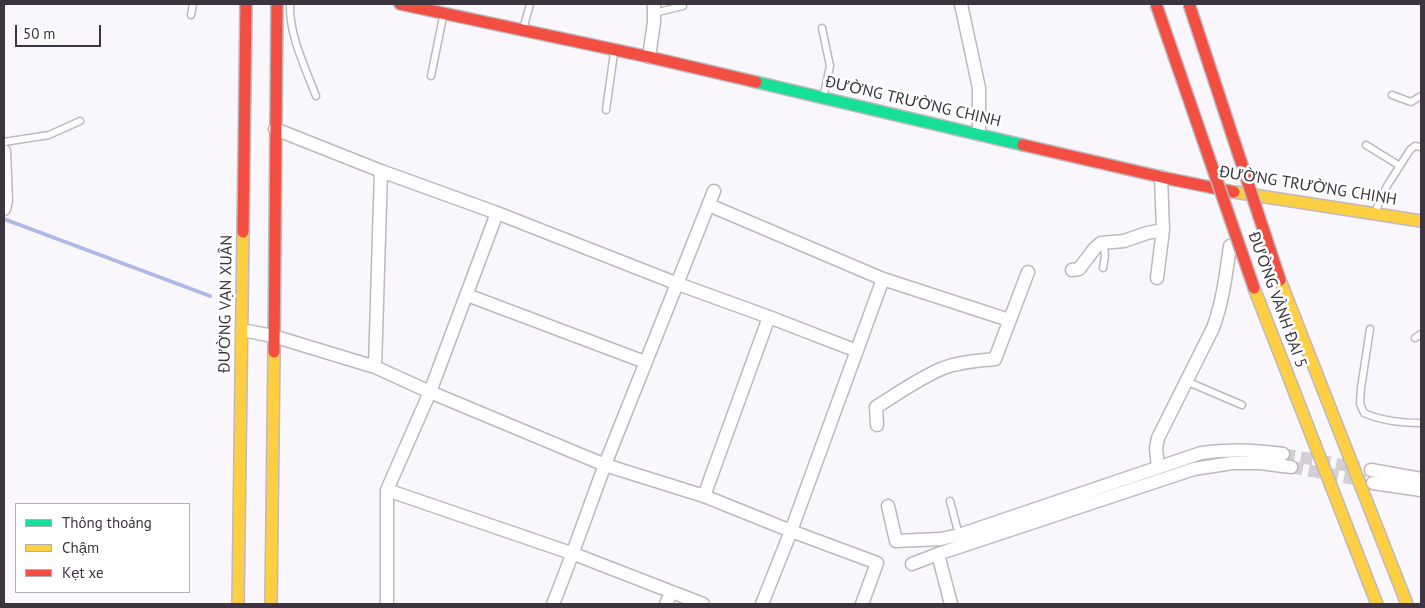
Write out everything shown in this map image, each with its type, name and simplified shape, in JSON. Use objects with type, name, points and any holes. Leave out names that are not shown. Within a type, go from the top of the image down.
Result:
[{"type":"main road","name":"ĐƯỜNG VẠN XUÂN","points":[[238,604],[246,4]]},
{"type":"main road","points":[[271,604],[277,4]]},
{"type":"main road","name":"ĐƯỜNG TRƯỜNG CHINH","points":[[400,4],[649,57],[1161,177],[1235,192],[1421,221]]},
{"type":"main road","name":"ĐƯỜNG VÀNH ĐAI 5","points":[[1156,4],[1254,288],[1377,604]]},
{"type":"main road","name":"ĐƯỜNG VÀNH ĐAI 5","points":[[1189,4],[1280,280],[1407,604]]},
{"type":"street","points":[[961,4],[979,88],[979,134]]},
{"type":"street","points":[[649,57],[654,8]]},
{"type":"street","points":[[275,129],[678,284],[857,350]]},
{"type":"street","points":[[4,151],[6,201],[4,209]]},
{"type":"street","points":[[376,367],[381,171]]},
{"type":"street","points":[[1157,278],[1163,230],[1161,177]]},
{"type":"street","points":[[553,604],[574,554],[605,465],[645,362],[714,191]]},
{"type":"street","points":[[709,205],[883,279],[1009,320]]},
{"type":"street","points":[[387,604],[387,490],[430,392],[497,213]]},
{"type":"street","points":[[1072,270],[1079,268],[1102,242],[1124,241],[1163,230]]},
{"type":"street","points":[[1158,467],[1156,448],[1158,438],[1213,328],[1219,311],[1224,293],[1230,246]]},
{"type":"street","points":[[878,425],[876,406],[902,390],[942,369],[968,362],[995,359],[1028,272]]},
{"type":"street","points":[[762,604],[791,531],[883,279]]},
{"type":"street","points":[[467,295],[645,362]]},
{"type":"street","points":[[704,496],[769,317]]},
{"type":"street","points":[[242,330],[273,336],[376,367],[430,392],[605,465],[704,496],[876,563],[862,604]]},
{"type":"street","points":[[888,506],[896,541],[941,539],[959,535],[1201,452],[1251,450],[1283,454]]},
{"type":"street","points":[[912,564],[1194,469],[1232,463],[1260,463],[1291,467]]},
{"type":"street","points":[[1421,479],[1372,476],[1421,490]]},
{"type":"street","points":[[387,490],[574,554],[668,598],[703,604]]},
{"type":"street","points":[[938,554],[951,604]]},
{"type":"lane","points":[[191,16],[193,4]]},
{"type":"lane","points":[[290,4],[290,14],[296,42],[316,96]]},
{"type":"lane","points":[[523,30],[530,4]]},
{"type":"lane","points":[[654,8],[683,6]]},
{"type":"lane","points":[[431,76],[444,13]]},
{"type":"lane","points":[[822,28],[830,66],[824,98]]},
{"type":"lane","points":[[606,110],[615,50]]},
{"type":"lane","points":[[1392,95],[1411,102],[1421,96]]},
{"type":"lane","points":[[4,142],[50,135],[80,121]]},
{"type":"lane","points":[[1366,145],[1400,166]]},
{"type":"lane","points":[[1374,214],[1386,186],[1410,150],[1415,146],[1421,147]]},
{"type":"lane","points":[[1104,268],[1104,247],[1109,242]]},
{"type":"lane","points":[[1370,329],[1361,388],[1360,404],[1364,413],[1375,418],[1405,423],[1421,423]]},
{"type":"lane","points":[[1415,338],[1421,334]]},
{"type":"lane","points":[[1186,381],[1242,405]]},
{"type":"lane","points":[[950,501],[959,535]]},
{"type":"waterway","points":[[4,219],[210,296]]},
{"type":"tunnel","points":[[1283,454],[1359,468]]},
{"type":"tunnel","points":[[1291,467],[1365,481]]},
{"type":"traffic: fast","points":[[756,82],[1023,145]]},
{"type":"traffic: slow","points":[[1234,192],[1421,221]]},
{"type":"traffic: slow","points":[[238,604],[243,232]]},
{"type":"traffic: slow","points":[[1280,280],[1407,604]]},
{"type":"traffic: slow","points":[[1254,288],[1377,604]]},
{"type":"traffic: slow","points":[[271,604],[274,352]]},
{"type":"traffic: jam","points":[[243,232],[246,4]]},
{"type":"traffic: jam","points":[[274,352],[277,4]]},
{"type":"traffic: jam","points":[[400,4],[649,57],[756,82]]},
{"type":"traffic: jam","points":[[1156,4],[1254,288]]},
{"type":"traffic: jam","points":[[1189,4],[1280,280]]},
{"type":"traffic: jam","points":[[1023,145],[1234,192]]}]
